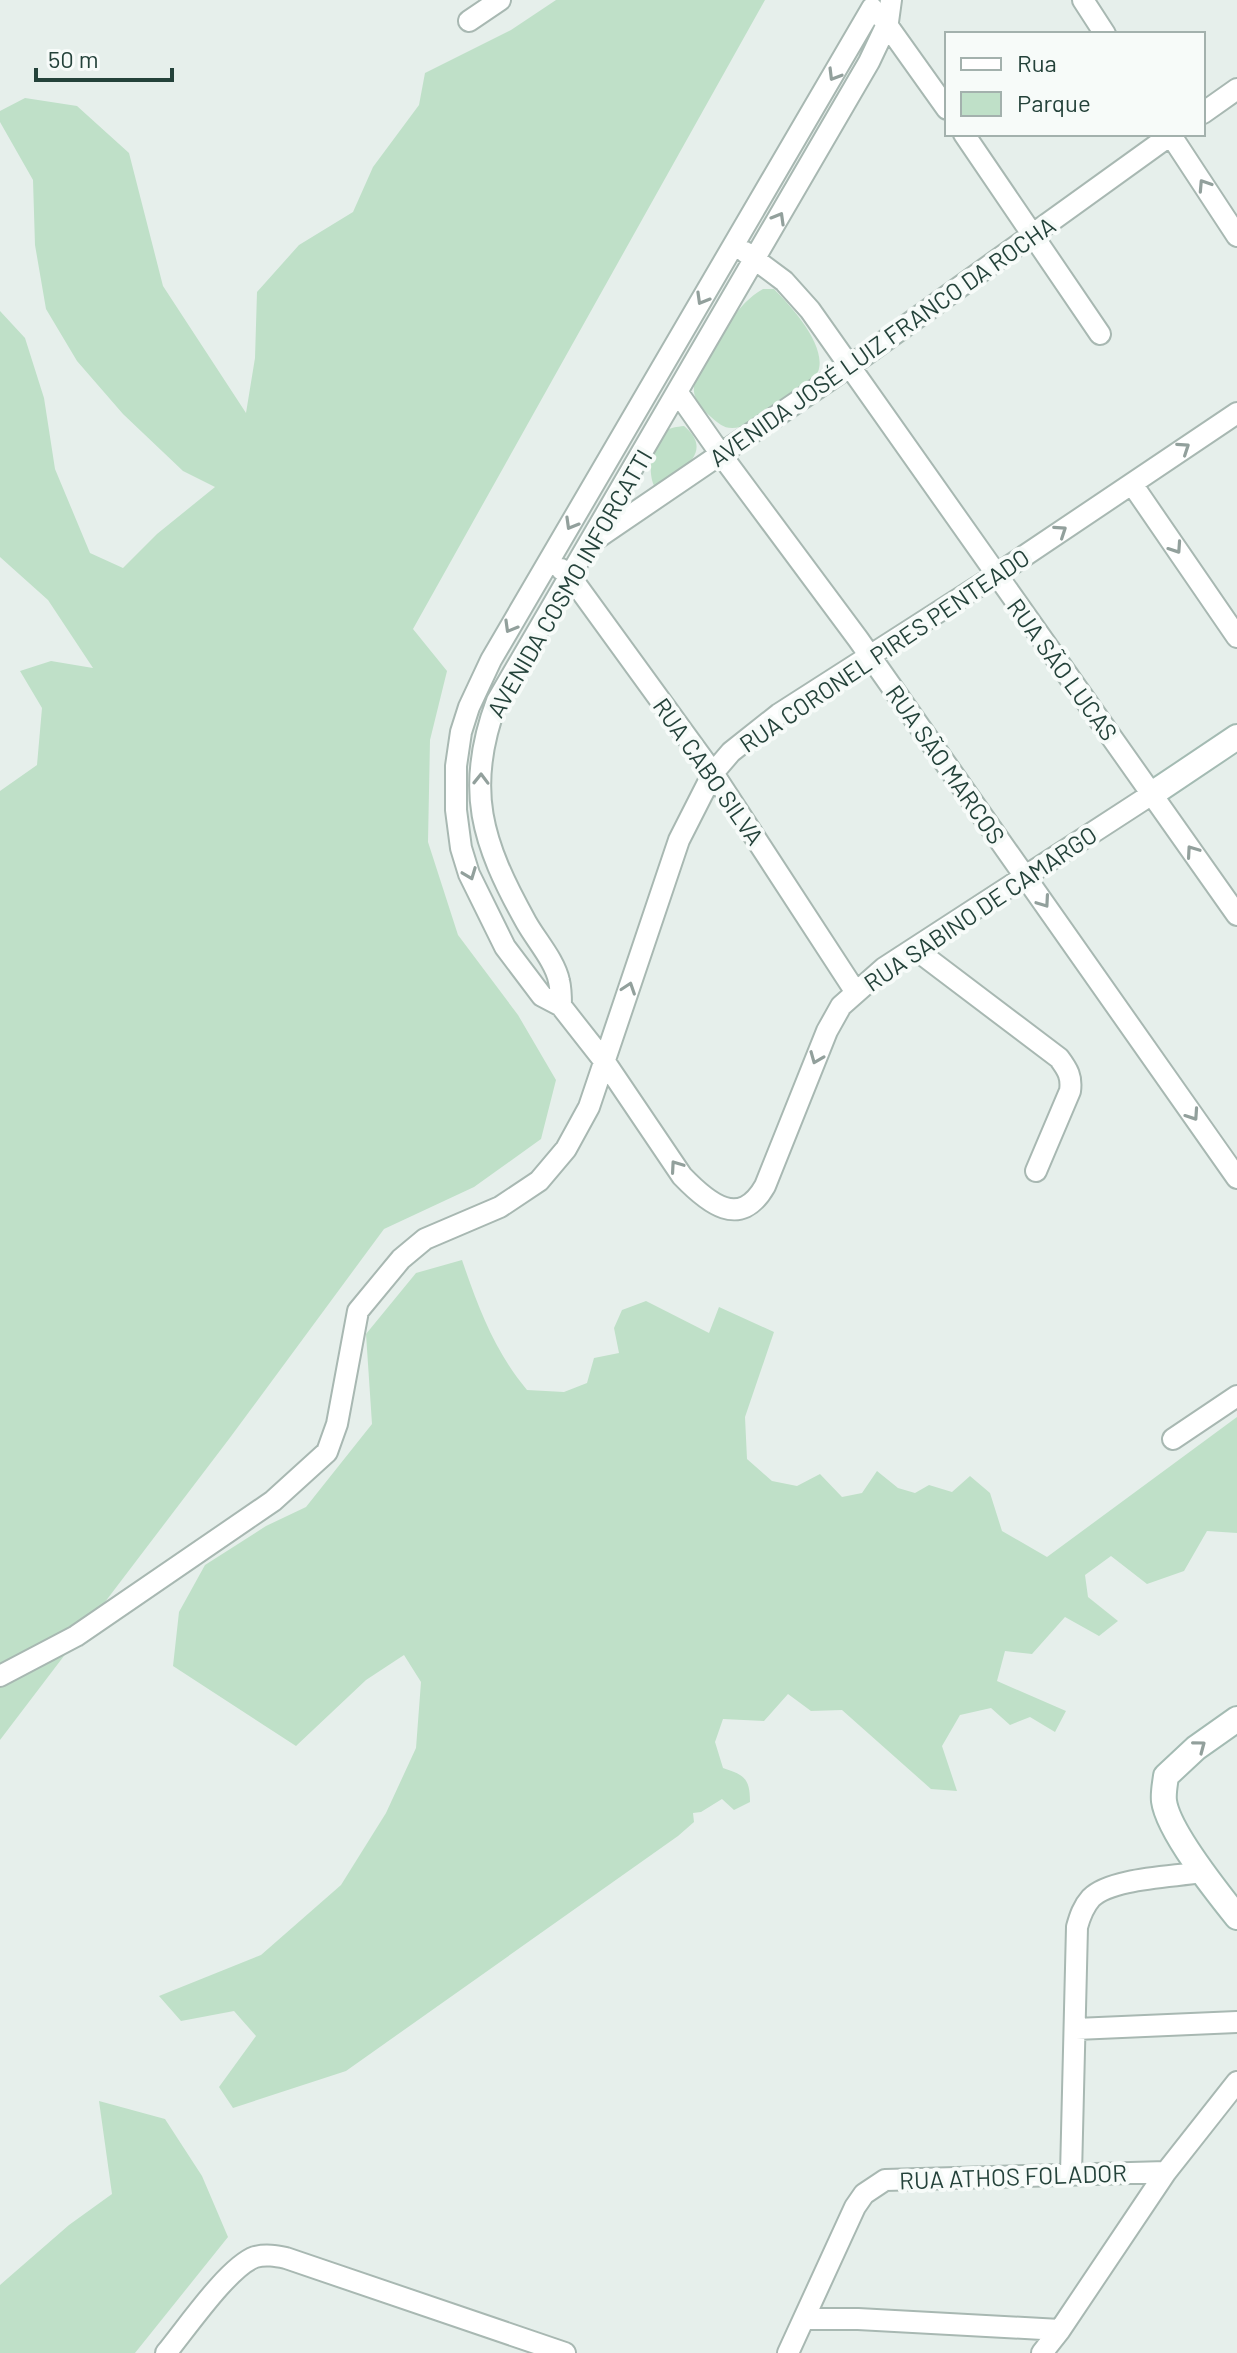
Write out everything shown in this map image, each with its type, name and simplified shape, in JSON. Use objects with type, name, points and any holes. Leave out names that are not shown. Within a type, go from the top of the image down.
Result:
[{"type":"street","points":[[469,21],[500,0]]},
{"type":"street","points":[[1083,0],[1104,32]]},
{"type":"street","points":[[879,2],[888,22],[945,106]]},
{"type":"street","name":"AVENIDA COSMO INFORCATTI","points":[[561,1006],[542,996],[505,947],[488,916],[461,848],[456,810],[456,766],[461,732],[491,660],[879,2]]},
{"type":"street","name":"AVENIDA COSMO INFORCATTI","points":[[561,1006],[559,979],[492,857],[482,823],[480,774],[485,732],[497,701],[869,62],[888,22]]},
{"type":"street","points":[[1205,112],[1237,89]]},
{"type":"street","points":[[965,136],[1100,334]]},
{"type":"street","name":"AVENIDA JOSÉ LUIZ FRANCO DA ROCHA","points":[[589,543],[722,456],[1168,136]]},
{"type":"street","points":[[1172,136],[1237,236]]},
{"type":"street","name":"RUA SÃO LUCAS","points":[[733,245],[784,281],[801,300],[1237,915]]},
{"type":"street","name":"RUA SÃO MARCOS","points":[[678,393],[869,655],[1237,1178]]},
{"type":"street","name":"RUA CORONEL PIRES PENTEADO","points":[[0,1676],[98,1621],[273,1501],[327,1452],[337,1424],[358,1311],[401,1259],[425,1239],[500,1207],[539,1181],[566,1149],[578,1128],[605,1062],[679,840],[713,773],[753,733],[1237,413]]},
{"type":"street","points":[[1132,484],[1237,637]]},
{"type":"street","name":"RUA CABO SILVA","points":[[550,560],[570,576],[713,773],[855,991]]},
{"type":"street","name":"RUA SABINO DE CAMARGO","points":[[605,1062],[682,1176],[697,1191],[726,1209],[736,1210],[752,1204],[765,1186],[827,1031],[841,1006],[855,991],[884,968],[1237,737]]},
{"type":"street","points":[[915,949],[1059,1058],[1067,1069],[1072,1079],[1070,1091],[1036,1171]]},
{"type":"street","points":[[561,1006],[605,1062]]},
{"type":"street","points":[[1173,1439],[1237,1396]]},
{"type":"street","points":[[1237,1719],[1196,1748],[1166,1776],[1164,1802],[1169,1817],[1202,1872],[1237,1917]]},
{"type":"street","points":[[1071,2174],[1077,1927],[1082,1910],[1091,1898],[1114,1887],[1202,1872]]},
{"type":"street","points":[[1076,2029],[1237,2022]]},
{"type":"street","points":[[1042,2353],[1166,2172],[1237,2082]]},
{"type":"street","name":"RUA ATHOS FOLADOR","points":[[804,2319],[855,2207],[864,2194],[885,2180],[1166,2172]]},
{"type":"street","points":[[166,2353],[232,2273],[258,2256],[286,2258],[565,2353]]},
{"type":"street","points":[[788,2353],[804,2319],[1060,2330]]},
{"type":"green space","points":[[556,0],[765,0],[413,629],[447,671],[430,740],[428,842],[458,935],[518,1015],[556,1080],[541,1139],[474,1187],[384,1229],[0,1740],[0,791],[37,765],[42,708],[20,671],[51,661],[93,668],[48,600],[0,557],[0,311],[25,338],[44,398],[55,469],[90,553],[123,568],[157,534],[215,487],[183,471],[123,414],[77,361],[46,309],[35,245],[33,180],[0,122],[0,111],[25,98],[77,106],[129,153],[163,286],[246,413],[255,358],[257,292],[299,245],[353,212],[373,167],[419,105],[425,73],[511,30]]},
{"type":"green space","points":[[763,289],[774,289],[806,327],[818,350],[818,372],[807,386],[751,422],[726,427],[698,403],[694,384],[731,320],[753,295]]},
{"type":"green space","points":[[684,426],[693,436],[695,454],[683,470],[656,489],[651,468],[656,444],[667,430]]},
{"type":"green space","points":[[462,1260],[497,1345],[527,1390],[564,1392],[587,1383],[594,1358],[619,1353],[614,1328],[622,1310],[646,1301],[709,1333],[719,1307],[774,1332],[745,1417],[747,1459],[772,1481],[797,1486],[820,1474],[842,1497],[862,1493],[877,1471],[898,1488],[915,1493],[929,1485],[952,1492],[970,1476],[990,1493],[1002,1531],[1047,1557],[1237,1417],[1237,1533],[1207,1531],[1184,1571],[1147,1584],[1111,1556],[1085,1575],[1088,1597],[1118,1621],[1099,1636],[1065,1617],[1032,1654],[1005,1651],[997,1681],[1066,1711],[1055,1732],[1030,1717],[1010,1725],[991,1708],[960,1715],[942,1746],[957,1791],[931,1789],[842,1710],[811,1711],[788,1694],[764,1721],[723,1719],[715,1742],[723,1768],[744,1779],[749,1788],[750,1802],[734,1810],[722,1799],[701,1812],[693,1813],[694,1822],[678,1836],[346,2071],[233,2108],[219,2087],[256,2036],[234,2011],[181,2021],[159,1996],[261,1955],[341,1885],[386,1813],[416,1748],[421,1682],[404,1655],[366,1680],[296,1746],[173,1666],[179,1612],[205,1565],[266,1526],[306,1507],[372,1424],[366,1334],[416,1273]]},
{"type":"green space","points":[[99,2101],[165,2119],[202,2176],[228,2237],[135,2353],[0,2353],[0,2285],[69,2225],[112,2194]]}]
